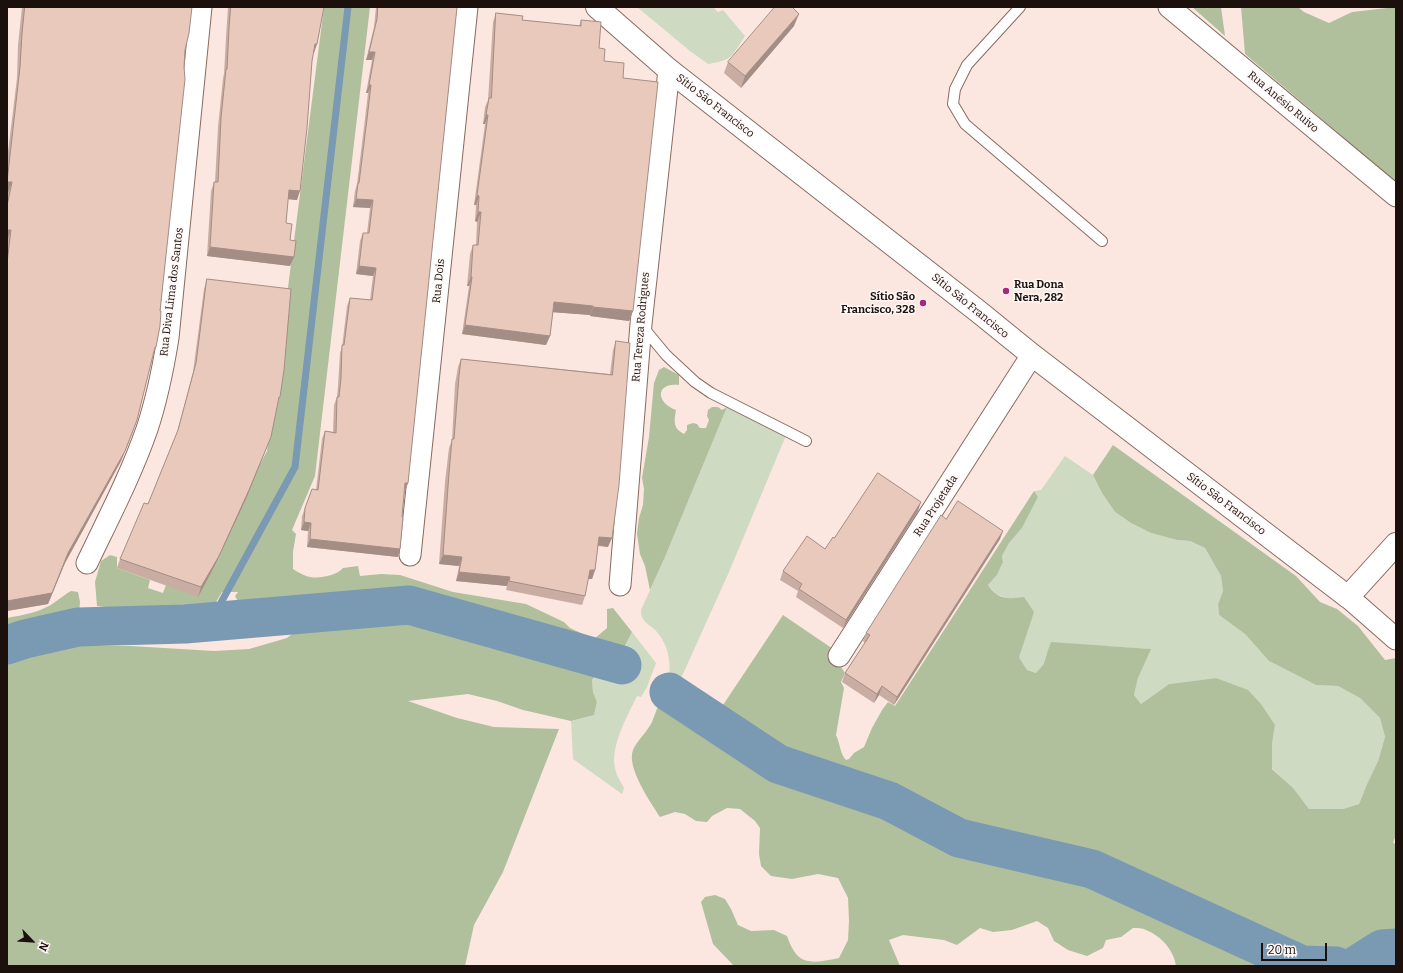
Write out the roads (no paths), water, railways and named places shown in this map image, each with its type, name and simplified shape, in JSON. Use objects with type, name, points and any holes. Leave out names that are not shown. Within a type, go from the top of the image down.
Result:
[{"type":"street","name":"Rua Diva Lima dos Santos","points":[[87,562],[132,467],[147,430],[159,390],[168,338],[201,7]]},
{"type":"street","name":"Rua Dois","points":[[410,555],[467,7]]},
{"type":"street","name":"Sítio São Francisco","points":[[597,7],[669,70],[979,312],[1032,356],[1348,597]]},
{"type":"street","name":"Rua Anésio Ruivo","points":[[1169,7],[1396,196]]},
{"type":"street","name":"Rua Tereza Rodrigues","points":[[620,585],[641,324],[669,70]]},
{"type":"street","name":"Rua Projetada","points":[[839,656],[1032,356]]},
{"type":"street","points":[[1396,544],[1348,597],[1396,639]]},
{"type":"lane","points":[[1020,7],[967,65],[955,89],[953,104],[965,124],[1102,241]]},
{"type":"lane","points":[[641,324],[666,355],[695,382],[711,393],[806,441]]},
{"type":"waterway","points":[[211,621],[295,467],[348,7]]},
{"type":"waterway","points":[[7,645],[25,639],[78,627],[185,624],[409,605],[622,665]]},
{"type":"waterway","points":[[669,692],[778,764],[889,801],[959,838],[1092,869],[1302,965],[1336,966]]},
{"type":"waterway","points":[[1355,966],[1382,949],[1396,948]]},
{"type":"place","name":"Rua Dona Nera, 282","points":[[1006,291]]},
{"type":"place","name":"Sítio São Francisco, 328","points":[[923,303]]}]
